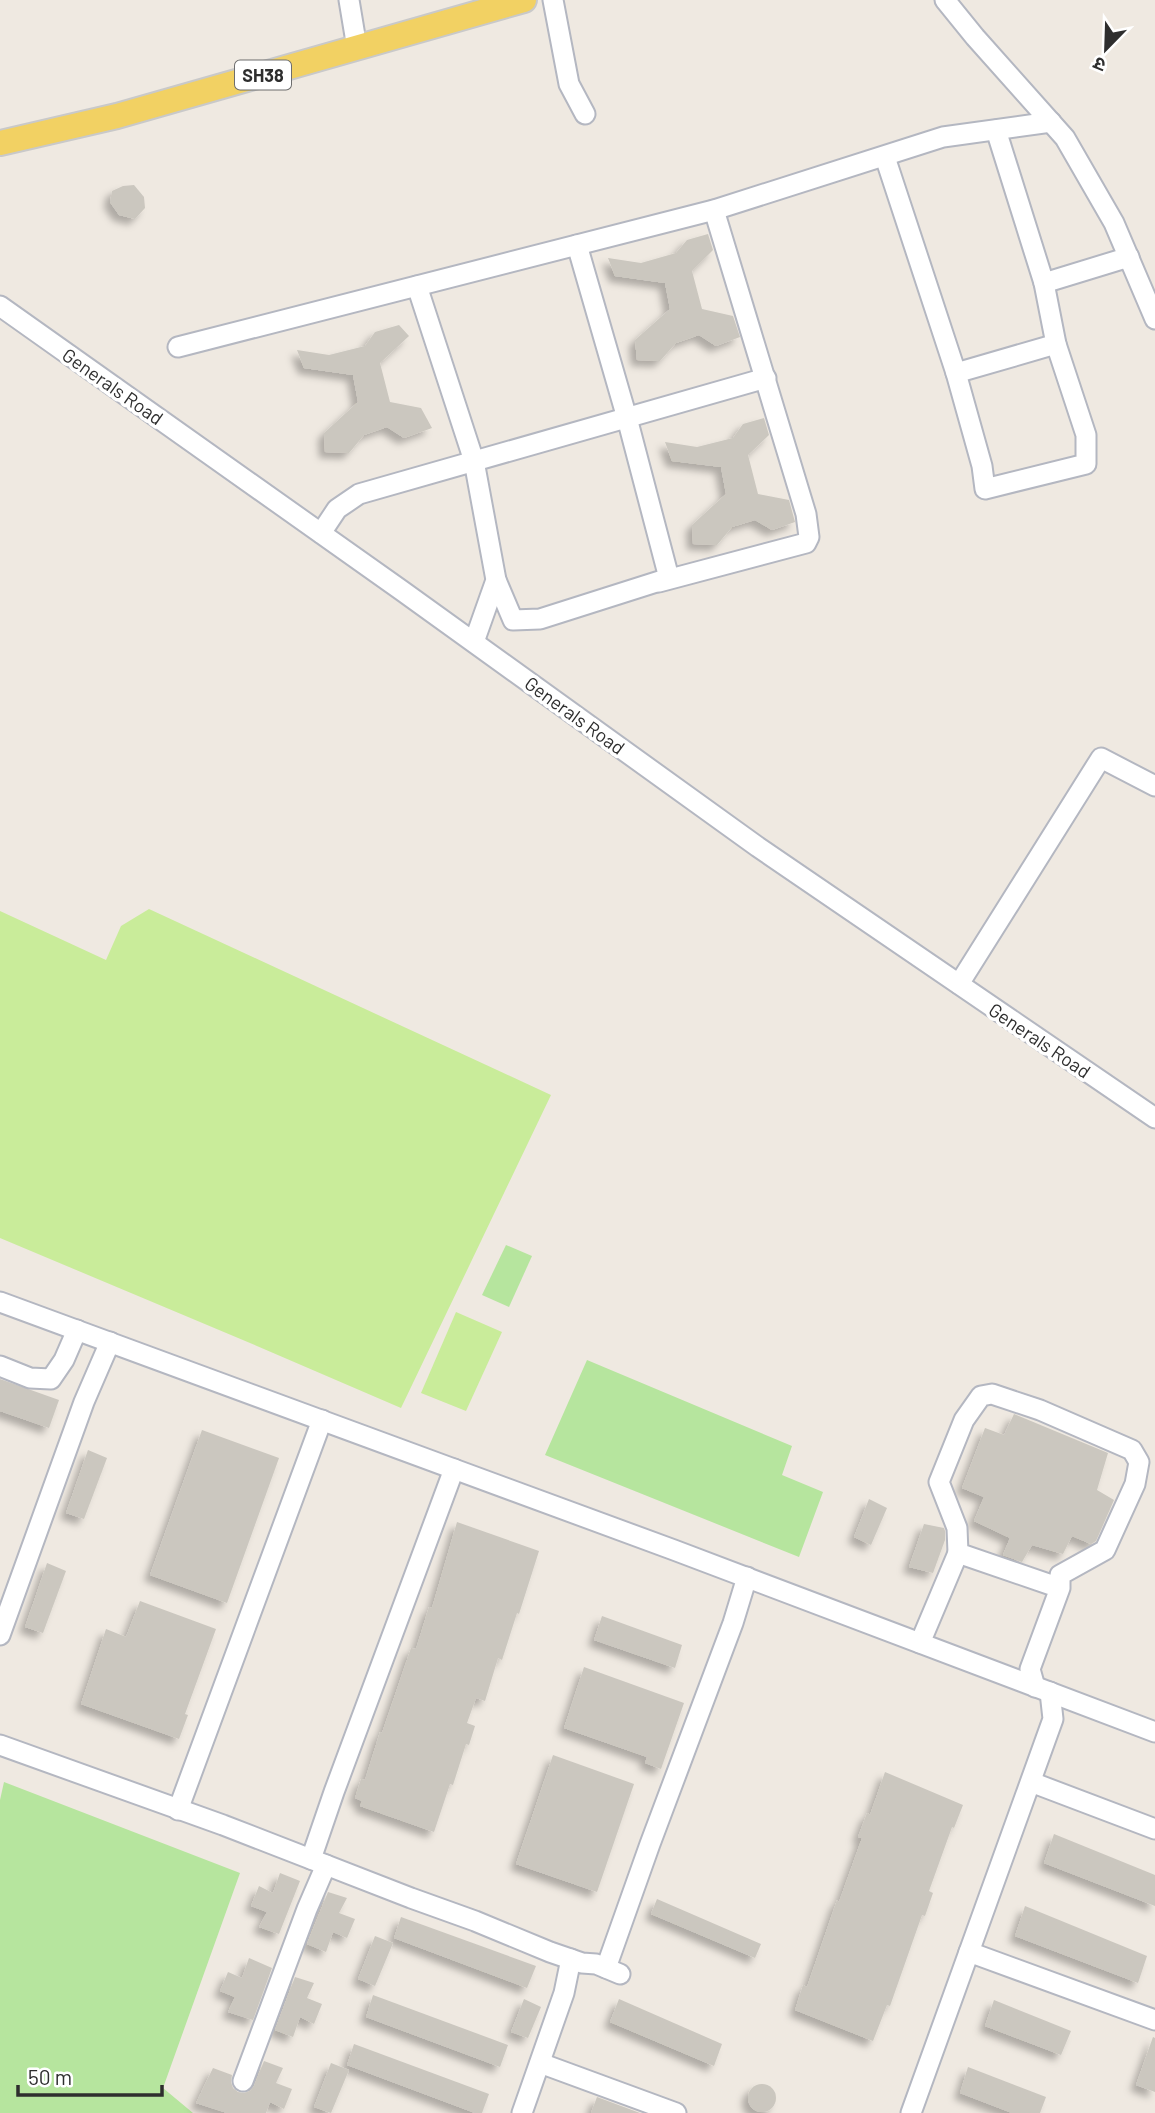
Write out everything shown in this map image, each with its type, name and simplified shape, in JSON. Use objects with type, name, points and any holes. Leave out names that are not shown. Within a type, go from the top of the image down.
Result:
[{"type":"main road","name":"SH38","points":[[0,143],[117,117],[524,0]]},
{"type":"street","points":[[349,0],[357,48]]},
{"type":"street","points":[[553,0],[569,83],[585,114]]},
{"type":"street","points":[[945,0],[1065,138],[1114,223],[1155,319]]},
{"type":"street","points":[[178,347],[714,210],[943,137],[1051,122]]},
{"type":"street","points":[[885,157],[956,373],[982,466],[985,489],[1086,464],[1086,435],[1056,344],[1044,283],[996,130]]},
{"type":"street","points":[[418,286],[474,461],[496,580],[513,620],[540,619],[659,582],[806,543],[809,537],[806,514],[714,210]]},
{"type":"street","points":[[577,245],[628,418],[669,578],[659,582]]},
{"type":"street","points":[[1044,283],[1129,257]]},
{"type":"street","name":"Generals Road","points":[[0,306],[758,847],[1155,1118]]},
{"type":"street","points":[[956,373],[1056,344]]},
{"type":"street","points":[[321,533],[337,509],[359,494],[766,378]]},
{"type":"street","points":[[474,642],[496,580]]},
{"type":"street","points":[[959,984],[1101,758],[1155,786]]},
{"type":"street","points":[[0,1302],[747,1577],[1155,1732]]},
{"type":"street","points":[[0,1366],[30,1378],[51,1378],[64,1360],[77,1330]]},
{"type":"street","points":[[0,1635],[84,1402],[110,1342]]},
{"type":"street","points":[[912,2113],[1053,1719],[1042,1689],[1030,1669],[1060,1588],[1060,1575],[1105,1550],[1135,1484],[1139,1462],[1132,1450],[1040,1410],[992,1394],[981,1396],[964,1420],[939,1482],[957,1528],[958,1553],[920,1643]]},
{"type":"street","points":[[178,1810],[321,1420]]},
{"type":"street","points":[[243,2081],[307,1909],[338,1780],[454,1469]]},
{"type":"street","points":[[958,1553],[1060,1588]]},
{"type":"street","points":[[0,1745],[475,1920],[571,1959],[613,1971],[650,1844],[733,1623],[747,1577]]},
{"type":"street","points":[[1031,1782],[1155,1829]]},
{"type":"street","points":[[969,1952],[1155,2020]]},
{"type":"street","points":[[522,2113],[564,1993],[571,1959]]},
{"type":"street","points":[[540,2063],[676,2113]]},
{"type":"green space","points":[[149,909],[551,1095],[401,1408],[0,1238],[0,911],[106,960],[121,926]]},
{"type":"green space","points":[[506,1245],[532,1256],[509,1307],[482,1295]]},
{"type":"green space","points":[[456,1312],[502,1332],[466,1411],[421,1393]]},
{"type":"green space","points":[[587,1360],[792,1446],[782,1475],[823,1492],[799,1557],[545,1455]]},
{"type":"green space","points":[[4,1782],[240,1873],[163,2088],[193,2113],[0,2113],[0,1800]]},
{"type":"building","points":[[134,185],[144,197],[145,208],[135,219],[119,215],[110,202],[112,191]]},
{"type":"building","points":[[708,234],[713,250],[692,271],[702,309],[733,316],[740,337],[716,346],[699,335],[676,343],[660,361],[637,360],[635,340],[670,309],[665,283],[615,276],[608,258],[641,263],[676,253],[687,240]]},
{"type":"building","points":[[399,325],[409,336],[380,363],[390,402],[421,408],[432,428],[404,438],[387,427],[364,435],[349,453],[325,452],[324,433],[358,402],[353,375],[304,368],[297,350],[329,355],[365,346],[375,332]]},
{"type":"building","points":[[764,418],[769,435],[748,455],[758,494],[789,500],[795,522],[772,530],[755,520],[732,527],[717,545],[693,544],[692,525],[726,494],[721,467],[672,461],[665,442],[697,447],[733,438],[743,424]]},
{"type":"building","points":[[0,1379],[59,1400],[49,1428],[0,1411]]},
{"type":"building","points":[[1014,1414],[1108,1453],[1097,1490],[1114,1500],[1096,1541],[1091,1544],[1072,1536],[1063,1554],[1032,1545],[1022,1562],[1003,1555],[1010,1538],[974,1521],[984,1497],[962,1488],[985,1428],[1004,1435]]},
{"type":"building","points":[[202,1430],[279,1458],[227,1603],[150,1575]]},
{"type":"building","points":[[88,1450],[107,1458],[84,1519],[66,1513]]},
{"type":"building","points":[[869,1499],[887,1508],[871,1545],[854,1537]]},
{"type":"building","points":[[457,1522],[539,1551],[519,1614],[517,1613],[502,1660],[498,1658],[485,1701],[476,1698],[467,1723],[475,1726],[469,1745],[466,1744],[453,1785],[450,1784],[434,1832],[360,1806],[362,1801],[355,1798],[361,1779],[365,1780],[411,1648],[416,1649],[429,1607],[432,1608]]},
{"type":"building","points":[[924,1524],[944,1528],[945,1531],[945,1540],[933,1573],[909,1567]]},
{"type":"building","points":[[47,1563],[66,1571],[43,1633],[25,1627]]},
{"type":"building","points":[[140,1601],[216,1629],[185,1714],[188,1715],[179,1739],[81,1704],[106,1629],[126,1637]]},
{"type":"building","points":[[602,1616],[682,1645],[675,1668],[594,1640]]},
{"type":"building","points":[[584,1667],[684,1703],[661,1769],[645,1763],[647,1757],[564,1728]]},
{"type":"building","points":[[553,1755],[634,1784],[597,1892],[516,1864]]},
{"type":"building","points":[[885,1772],[963,1805],[954,1828],[952,1827],[929,1891],[933,1893],[925,1916],[922,1915],[890,2006],[887,2005],[873,2041],[795,2010],[803,1985],[807,1987],[862,1838],[858,1837],[867,1813],[870,1815]]},
{"type":"building","points":[[1054,1834],[1155,1875],[1155,1906],[1044,1863]]},
{"type":"building","points":[[280,1873],[300,1881],[279,1934],[259,1927],[267,1912],[251,1906],[259,1886],[273,1893]]},
{"type":"building","points":[[328,1892],[347,1898],[339,1913],[355,1919],[347,1938],[333,1932],[326,1952],[307,1944]]},
{"type":"building","points":[[657,1899],[761,1944],[755,1958],[651,1914]]},
{"type":"building","points":[[1025,1906],[1147,1956],[1138,1983],[1015,1936]]},
{"type":"building","points":[[401,1917],[536,1966],[527,1988],[394,1938]]},
{"type":"building","points":[[375,1936],[393,1943],[375,1986],[358,1979]]},
{"type":"building","points":[[249,1958],[272,1968],[253,2020],[228,2012],[235,1997],[220,1991],[228,1972],[242,1978]]},
{"type":"building","points":[[295,1977],[314,1983],[307,1998],[322,2004],[314,2024],[300,2017],[293,2037],[275,2030]]},
{"type":"building","points":[[373,1995],[508,2045],[500,2067],[366,2017]]},
{"type":"building","points":[[524,1999],[541,2007],[528,2038],[511,2032]]},
{"type":"building","points":[[619,1999],[722,2044],[714,2066],[610,2022]]},
{"type":"building","points":[[994,2000],[1071,2031],[1061,2055],[985,2026]]},
{"type":"building","points":[[1153,2037],[1155,2038],[1155,2092],[1136,2085]]},
{"type":"building","points":[[354,2044],[489,2094],[482,2113],[475,2113],[347,2065]]},
{"type":"building","points":[[264,2061],[283,2068],[276,2083],[292,2089],[284,2109],[270,2102],[266,2113],[227,2113],[196,2103],[213,2068],[232,2075],[233,2088],[244,2093],[254,2086]]},
{"type":"building","points":[[331,2063],[349,2070],[331,2113],[314,2107]]},
{"type":"building","points":[[968,2067],[1046,2097],[1040,2113],[1012,2113],[960,2093]]},
{"type":"building","points":[[762,2084],[772,2088],[776,2098],[772,2108],[762,2112],[752,2108],[748,2098],[752,2088]]},
{"type":"building","points":[[597,2097],[640,2113],[591,2113]]}]
